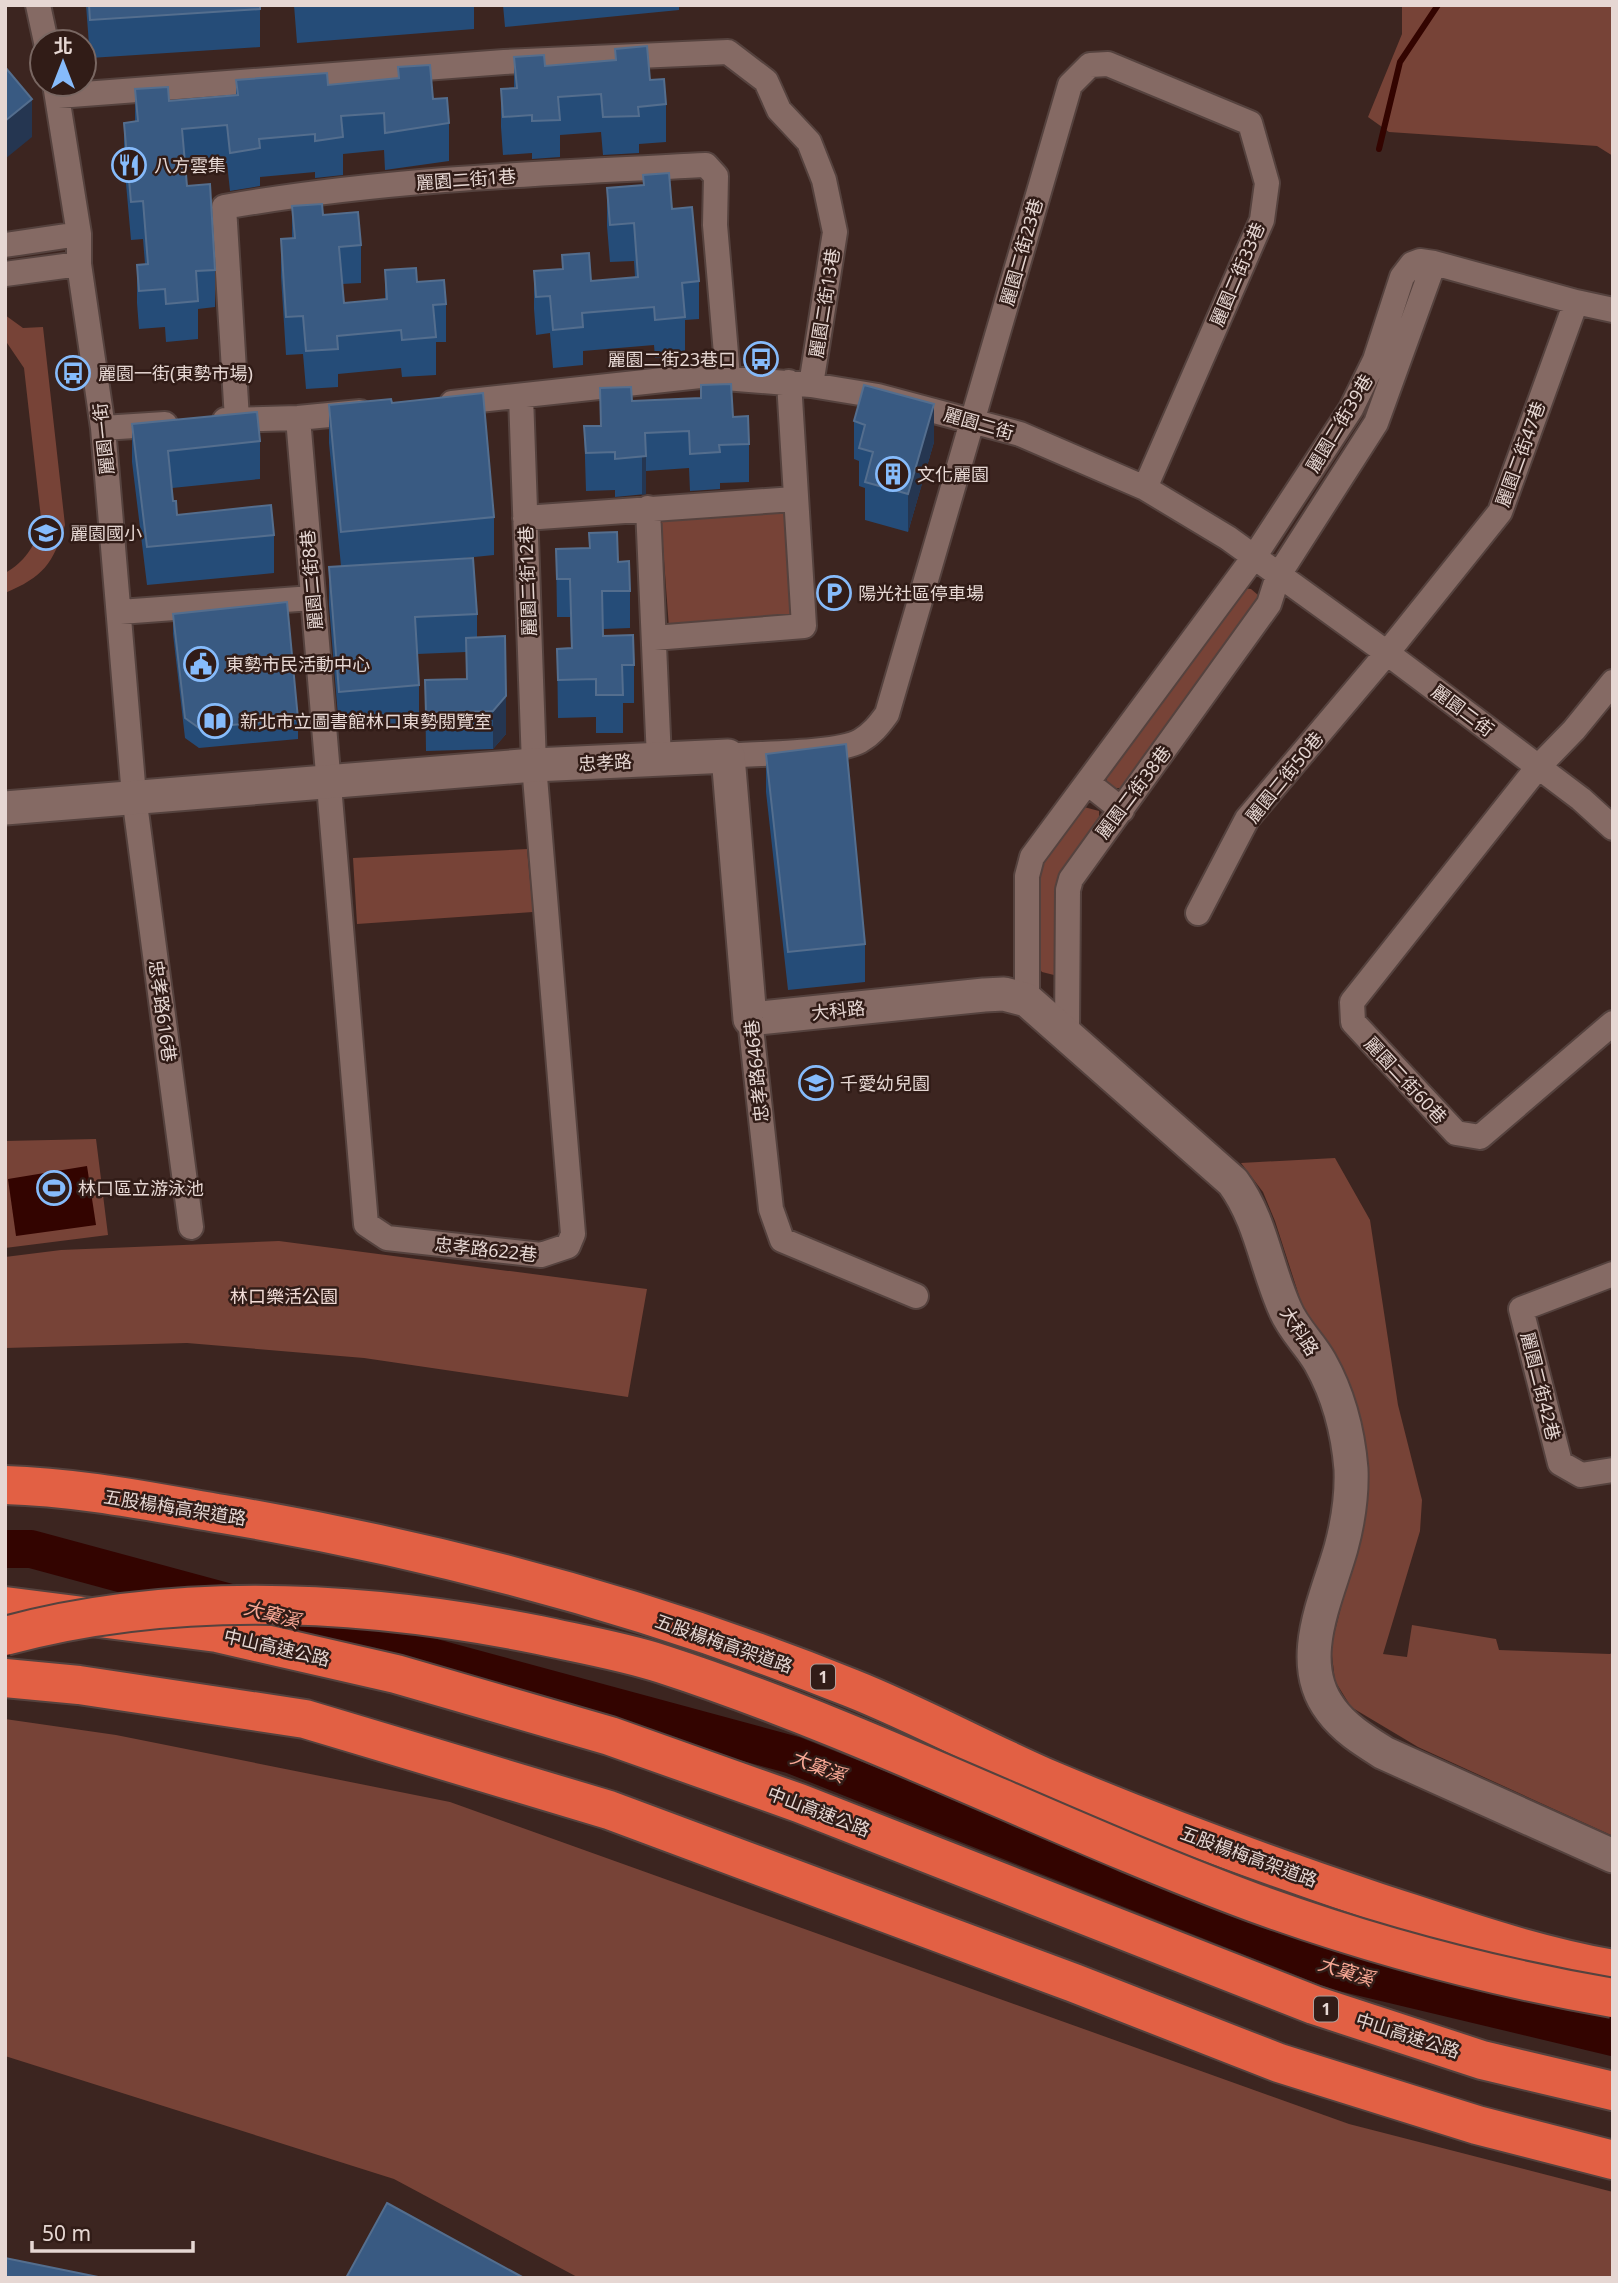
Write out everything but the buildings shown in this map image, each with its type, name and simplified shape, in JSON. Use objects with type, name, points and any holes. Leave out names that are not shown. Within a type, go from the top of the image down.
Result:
[{"type":"highway","name":"五股楊梅高架道路","points":[[5,1485],[131,1499],[333,1534],[458,1561],[607,1603],[733,1643],[854,1689],[1051,1780],[1279,1869],[1446,1925],[1613,1969]]},
{"type":"highway","points":[[5,1636],[137,1610],[241,1604],[341,1607],[452,1619],[597,1647],[660,1663],[772,1704],[1253,1902],[1343,1933],[1565,1990],[1613,1998]]},
{"type":"highway","name":"中山高速公路","points":[[5,1606],[217,1633],[396,1674],[610,1736],[799,1803],[1314,2005],[1482,2060],[1613,2091]]},
{"type":"highway","points":[[5,1678],[79,1685],[305,1719],[583,1802],[1062,1978],[1279,2063],[1477,2125],[1613,2160]]},
{"type":"street","points":[[38,5],[43,28]]},
{"type":"street","name":"麗園二街13巷","points":[[98,87],[504,62],[728,52],[766,81],[779,110],[809,142],[824,180],[835,233],[800,383],[794,499],[803,626],[654,638]]},
{"type":"street","name":"麗園二街33巷","points":[[1070,85],[1090,65],[1108,64],[1250,123],[1267,183],[1262,220],[1145,488]]},
{"type":"street","name":"麗園二街23巷","points":[[972,419],[1070,85]]},
{"type":"street","name":"麗園一街","points":[[57,98],[79,234],[79,264],[103,428],[134,796]]},
{"type":"street","name":"麗園二街1巷","points":[[237,419],[224,207],[320,191],[461,178],[706,165],[716,176],[715,225],[728,377]]},
{"type":"street","points":[[5,245],[79,234]]},
{"type":"street","name":"麗園二街39巷","points":[[1254,557],[1366,384],[1402,276],[1412,264],[1420,261],[1434,263],[1377,423],[1324,501],[1298,550],[1278,576]]},
{"type":"street","points":[[1434,263],[1613,310]]},
{"type":"street","points":[[5,274],[79,264]]},
{"type":"street","name":"麗園二街47巷","points":[[1387,653],[1500,512],[1576,302]]},
{"type":"street","name":"麗園二街","points":[[424,406],[700,376],[728,377],[800,383],[878,396],[1020,434],[1145,488],[1254,557],[1387,653],[1538,767],[1613,828]]},
{"type":"street","name":"麗園二街12巷","points":[[521,396],[534,765]]},
{"type":"street","points":[[103,428],[237,419],[298,418],[382,410]]},
{"type":"street","name":"麗園二街8巷","points":[[298,418],[312,598],[331,783]]},
{"type":"street","name":"忠孝路","points":[[5,808],[534,765],[728,756],[832,747],[858,742],[876,729],[887,714],[972,419]]},
{"type":"street","points":[[1300,486],[1324,501]]},
{"type":"street","points":[[525,517],[794,499]]},
{"type":"street","points":[[648,508],[659,759]]},
{"type":"street","points":[[1027,1000],[1027,876],[1032,857],[1089,784],[1254,557]]},
{"type":"street","name":"麗園二街38巷","points":[[1067,1034],[1068,890],[1076,870],[1269,604],[1278,576]]},
{"type":"street","points":[[120,612],[312,598]]},
{"type":"street","name":"麗園二街50巷","points":[[1198,913],[1247,819],[1387,653]]},
{"type":"street","points":[[1538,767],[1574,730],[1613,682]]},
{"type":"street","name":"忠孝路646巷","points":[[728,756],[750,1019],[771,1209],[782,1240],[915,1296]]},
{"type":"street","name":"忠孝路622巷","points":[[331,783],[366,1224],[387,1238],[541,1255],[568,1246],[573,1234],[534,765]]},
{"type":"street","name":"麗園二街60巷","points":[[1538,767],[1352,1002],[1353,1022],[1456,1133],[1480,1137],[1613,1023]]},
{"type":"street","points":[[1089,784],[1122,810]]},
{"type":"street","name":"忠孝路616巷","points":[[134,796],[191,1227]]},
{"type":"street","name":"大科路","points":[[750,1019],[985,995],[1004,994],[1027,1000],[1233,1182],[1248,1202],[1286,1314],[1320,1361],[1336,1395],[1351,1469],[1350,1506],[1318,1625],[1313,1654],[1317,1684],[1330,1710],[1353,1733],[1384,1753],[1613,1856]]},
{"type":"street","name":"麗園二街42巷","points":[[1613,1274],[1521,1309],[1560,1463],[1581,1475],[1613,1470]]},
{"type":"green space","points":[[1402,5],[1613,5],[1613,156],[1597,146],[1389,132],[1368,117],[1402,34]]},
{"type":"green space","points":[[5,315],[23,328],[43,327],[65,525],[56,550],[45,568],[29,581],[5,593],[5,573],[28,553],[42,527],[24,368],[5,340]]},
{"type":"green space","points":[[784,511],[791,620],[669,628],[661,519]]},
{"type":"green space","points":[[1241,588],[1251,589],[1258,595],[1256,603],[1123,788],[1114,788],[1107,783],[1107,772]]},
{"type":"green space","points":[[1084,807],[1099,811],[1099,825],[1068,865],[1060,964],[1054,975],[1042,972],[1035,963],[1034,879],[1040,865]]},
{"type":"green space","points":[[527,849],[533,912],[357,924],[353,858]]},
{"type":"green space","name":"林口區立游泳池","points":[[96,1139],[108,1235],[5,1248],[5,1141]]},
{"type":"green space","points":[[1335,1158],[1370,1220],[1398,1405],[1422,1500],[1420,1531],[1383,1654],[1407,1657],[1412,1625],[1496,1639],[1499,1650],[1613,1652],[1613,1836],[1418,1747],[1351,1707],[1335,1681],[1331,1647],[1364,1515],[1368,1477],[1364,1438],[1343,1369],[1303,1308],[1263,1192],[1241,1163]]},
{"type":"green space","name":"林口樂活公園","points":[[279,1241],[647,1289],[628,1397],[364,1358],[187,1343],[5,1348],[5,1257],[61,1250]]},
{"type":"green space","points":[[5,1719],[116,1735],[450,1802],[1349,2124],[1613,2192],[1613,2278],[579,2278],[394,2179],[5,2056]]},
{"type":"shaded area","points":[[87,1166],[96,1225],[16,1236],[8,1179]]},
{"type":"waterway","points":[[1379,149],[1400,62],[1438,5]]},
{"type":"waterway","name":"大窠溪","points":[[5,1549],[31,1549],[793,1755],[1337,1971],[1613,2037]]},
{"type":"place","name":"八方雲集","points":[[129,165]]},
{"type":"place","name":"麗園二街23巷口","points":[[761,359]]},
{"type":"place","name":"麗園一街(東勢市場)","points":[[73,373]]},
{"type":"place","name":"文化麗園","points":[[893,474]]},
{"type":"place","name":"麗園國小","points":[[46,533]]},
{"type":"place","name":"陽光社區停車場","points":[[834,593]]},
{"type":"place","name":"東勢市民活動中心","points":[[201,664]]},
{"type":"place","name":"新北市立圖書館林口東勢閱覽室","points":[[215,721]]},
{"type":"place","name":"千愛幼兒園","points":[[816,1083]]},
{"type":"place","name":"林口區立游泳池","points":[[54,1188]]}]
